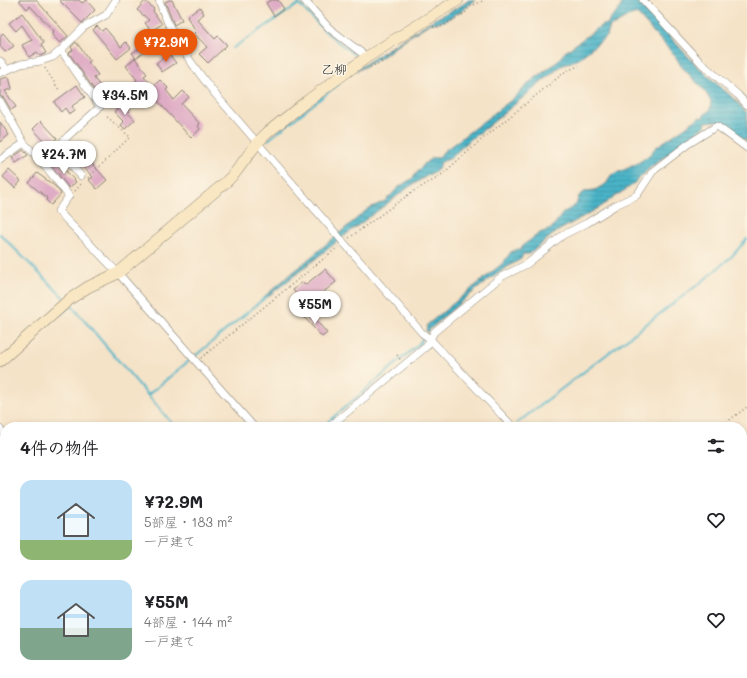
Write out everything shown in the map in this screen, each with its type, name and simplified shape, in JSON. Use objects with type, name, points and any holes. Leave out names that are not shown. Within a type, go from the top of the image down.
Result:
[{"type":"street","points":[[0,60],[4,72],[21,64],[41,61],[53,57],[84,27],[106,15],[116,0]]},
{"type":"street","points":[[159,0],[164,16],[179,44],[199,74],[216,95],[334,233],[427,336],[508,422]]},
{"type":"street","points":[[304,0],[329,28],[368,62]]},
{"type":"street","points":[[0,361],[70,299],[88,287],[118,274],[226,182],[235,173],[257,143],[267,133],[307,101],[368,62],[458,0]]},
{"type":"street","points":[[643,0],[701,63],[738,95],[747,105]]},
{"type":"street","points":[[43,164],[57,148],[100,107],[61,50]]},
{"type":"street","points":[[0,101],[24,143],[69,196],[58,211],[118,274],[250,422]]},
{"type":"street","points":[[427,336],[434,332],[501,277],[527,264],[563,236],[616,205],[637,196],[653,170],[688,144],[716,126],[747,148]]},
{"type":"street","points":[[0,160],[24,143]]},
{"type":"street","points":[[57,148],[81,176]]},
{"type":"street","points":[[335,422],[427,346],[427,336]]},
{"type":"path","points":[[430,27],[442,26],[465,13],[469,7],[485,0]]},
{"type":"path","points":[[368,62],[384,62],[400,48]]},
{"type":"path","points":[[41,61],[59,90]]},
{"type":"path","points":[[194,359],[343,243],[412,192],[439,176],[566,71],[579,66]]},
{"type":"path","points":[[69,196],[130,137],[105,115]]},
{"type":"path","points":[[727,422],[747,407]]},
{"type":"water","points":[[469,0],[475,0],[463,10],[444,21],[429,24],[404,40],[382,57],[357,71],[356,70],[429,22]]},
{"type":"water","points":[[624,0],[636,0],[697,66],[733,98],[747,113],[747,141],[716,121],[706,122],[705,126],[651,167],[631,186],[602,206],[556,232],[529,254],[523,254],[521,259],[485,282],[428,332],[426,331],[427,325],[503,263],[511,252],[517,249],[521,250],[522,246],[540,233],[551,229],[563,213],[576,205],[579,196],[586,191],[595,190],[607,183],[611,175],[629,168],[641,161],[655,148],[700,117],[703,118],[704,115],[710,110],[711,102],[705,91],[681,66],[676,57],[638,15],[633,14],[610,26],[607,36],[578,59],[561,66],[472,138],[449,159],[441,162],[438,169],[409,187],[266,298],[265,296],[368,209],[385,201],[399,187],[413,178],[425,163],[432,158],[439,158],[443,152],[514,98],[530,82],[556,63],[565,52],[602,25],[608,24]]},
{"type":"building","points":[[19,0],[36,0],[68,36],[60,43],[51,34],[54,31],[30,6],[27,9]]},
{"type":"building","points":[[59,0],[79,0],[82,3],[86,0],[95,10],[82,23]]},
{"type":"building","points":[[172,0],[182,20],[174,25],[165,2]]},
{"type":"building","points":[[271,0],[278,0],[284,9],[274,16],[266,3]]},
{"type":"building","points":[[145,1],[154,9],[153,11],[162,24],[151,31],[145,23],[149,20],[137,10]]},
{"type":"building","points":[[200,7],[204,14],[197,19],[215,39],[218,36],[227,45],[208,63],[199,54],[207,47],[194,33],[196,31],[187,17]]},
{"type":"building","points":[[22,13],[44,43],[41,45],[46,53],[40,56],[37,52],[29,57],[22,45],[32,40],[22,25],[16,31],[9,23]]},
{"type":"building","points":[[97,26],[102,31],[105,28],[121,47],[126,42],[131,48],[117,59],[93,30]]},
{"type":"building","points":[[3,33],[14,46],[5,52],[0,46],[0,36]]},
{"type":"building","points":[[153,34],[160,45],[150,52],[148,49],[136,58],[132,53],[145,45],[142,42]]},
{"type":"building","points":[[76,42],[98,75],[94,78],[100,86],[102,85],[112,98],[104,104],[69,53],[73,50],[71,47]]},
{"type":"building","points":[[169,54],[176,63],[162,72],[156,63]]},
{"type":"building","points":[[135,58],[147,74],[144,76],[149,82],[140,89],[135,82],[137,80],[126,66]]},
{"type":"building","points":[[9,77],[12,89],[5,91],[16,107],[11,110],[4,98],[0,96],[0,79]]},
{"type":"building","points":[[160,80],[168,88],[166,90],[174,100],[183,91],[189,97],[181,104],[200,124],[198,126],[200,129],[191,138],[155,98],[159,94],[152,87]]},
{"type":"building","points":[[77,85],[85,97],[72,106],[75,111],[69,114],[65,108],[61,112],[54,102]]},
{"type":"building","points":[[123,103],[130,111],[128,113],[135,120],[125,129],[121,125],[124,122],[114,112]]},
{"type":"building","points":[[41,121],[57,138],[49,146],[33,129]]},
{"type":"building","points":[[0,122],[9,135],[0,142]]},
{"type":"building","points":[[73,144],[93,163],[92,164],[107,180],[97,189],[89,180],[93,177],[66,151]]},
{"type":"building","points":[[23,150],[28,155],[16,163],[12,158]]},
{"type":"building","points":[[57,161],[76,182],[69,188],[52,166]]},
{"type":"building","points":[[9,170],[21,181],[15,188],[3,177]]},
{"type":"building","points":[[37,173],[56,187],[61,194],[51,205],[46,200],[47,198],[29,183]]},
{"type":"building","points":[[325,269],[336,282],[306,306],[293,290],[303,282],[305,285]]},
{"type":"building","points":[[309,312],[327,333],[322,337],[304,317]]},
{"type":"waterway","points":[[233,48],[299,4],[327,33],[357,57]]},
{"type":"waterway","points":[[268,140],[339,84]]},
{"type":"waterway","points":[[0,234],[64,298]]},
{"type":"waterway","points":[[518,422],[704,280],[732,256],[747,239]]},
{"type":"waterway","points":[[195,356],[267,296]]},
{"type":"waterway","points":[[61,314],[71,305],[171,422]]},
{"type":"waterway","points":[[328,422],[419,344],[424,336]]},
{"type":"waterway","points":[[148,395],[191,359]]},
{"type":"district","name":"乙柳","points":[[334,69]]}]
